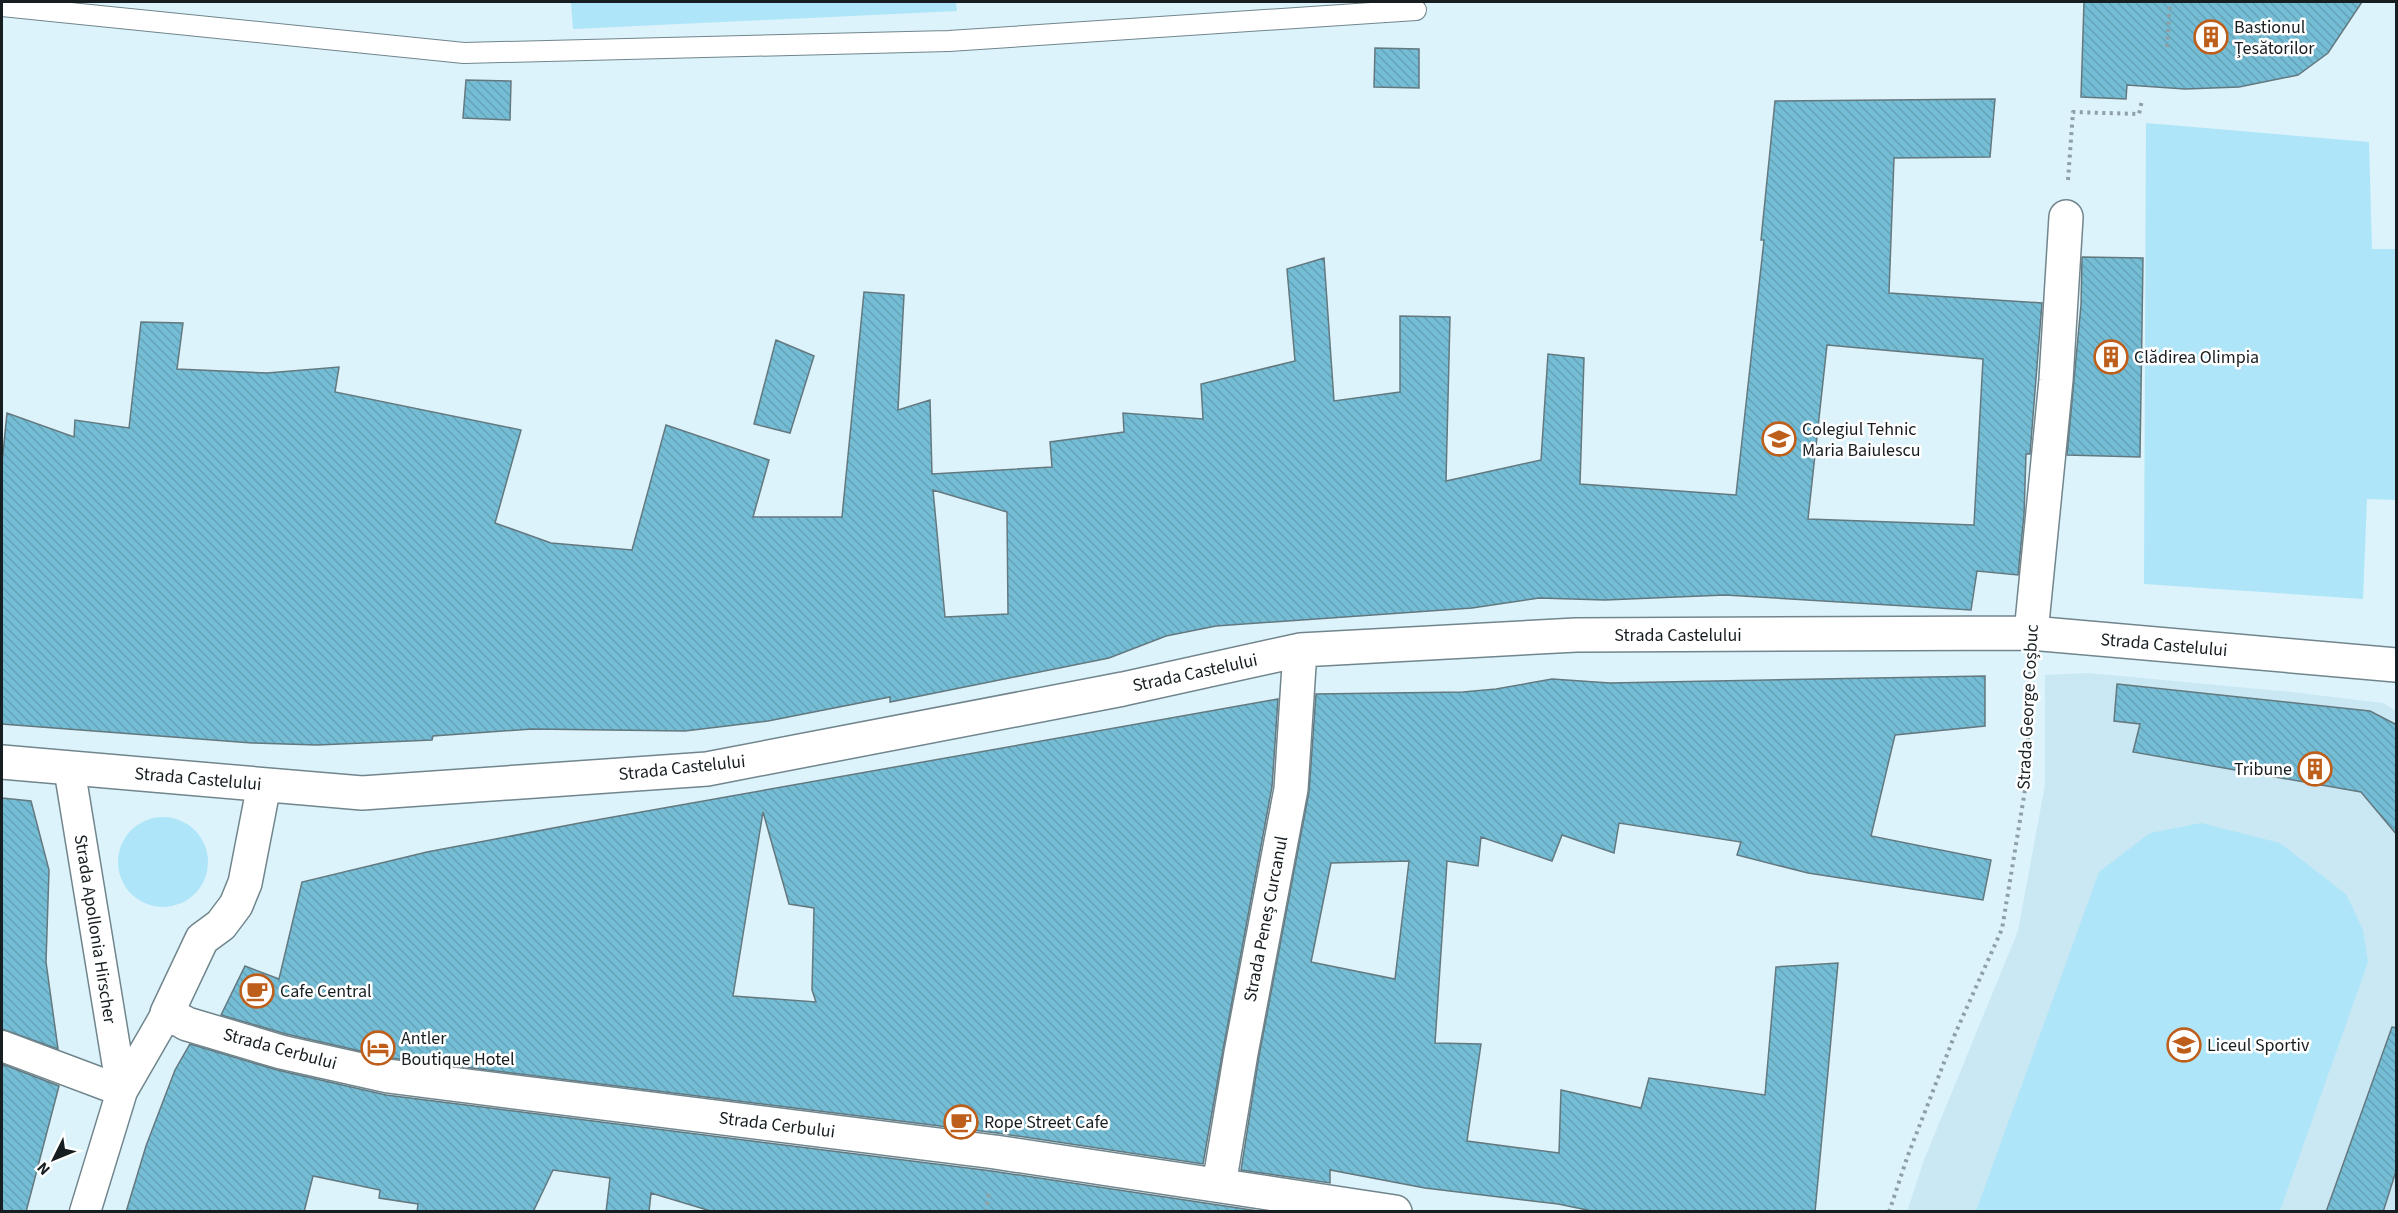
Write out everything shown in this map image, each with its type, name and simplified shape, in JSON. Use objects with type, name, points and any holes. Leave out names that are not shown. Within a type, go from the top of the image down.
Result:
[{"type":"street","name":"Strada George Coșbuc","points":[[2031,633],[2056,380],[2066,217]]},
{"type":"street","name":"Strada Castelului","points":[[2,762],[362,793],[707,769],[1123,689],[1300,650],[1576,635],[2031,633],[2397,664]]},
{"type":"street","name":"Strada Peneș Curcanul","points":[[1219,1185],[1243,1041],[1291,789],[1300,650]]},
{"type":"street","name":"Strada Apollonia Hirscher","points":[[69,767],[122,1091]]},
{"type":"street","name":"Strada Apollonia Hirscher","points":[[85,1212],[122,1091],[167,1013],[202,939],[222,925],[236,905],[245,883],[264,785]]},
{"type":"street","name":"Strada Cerbului","points":[[167,1013],[187,1024],[281,1053],[388,1076],[994,1152],[1395,1212]]},
{"type":"street","points":[[2,1046],[122,1091]]},
{"type":"lane","points":[[2,6],[464,53],[949,41],[1416,10]]},
{"type":"path","points":[[2167,47],[2170,2]]},
{"type":"path","points":[[2066,217],[2073,112],[2139,114],[2142,100]]},
{"type":"path","name":"Strada George Coșbuc","points":[[1889,1212],[1907,1158],[1955,1034],[2002,929],[2027,778],[2031,633]]},
{"type":"shaded area","points":[[571,2],[956,2],[957,11],[573,29]]},
{"type":"shaded area","points":[[2146,123],[2369,142],[2372,249],[2396,249],[2396,500],[2367,499],[2363,599],[2144,584]]},
{"type":"shaded area","name":"Liceul Sportiv","points":[[2089,673],[2383,703],[2396,711],[2396,1211],[1907,1212],[1924,1160],[2018,931],[2045,785],[2045,675]]},
{"type":"shaded area","points":[[163,817],[180,820],[195,830],[205,845],[208,862],[205,879],[195,894],[180,904],[163,907],[146,904],[131,894],[121,879],[118,862],[121,845],[131,830],[146,820]]},
{"type":"shaded area","points":[[2201,823],[2280,843],[2346,894],[2363,930],[2368,962],[2280,1211],[1976,1211],[2099,872],[2150,833]]},
{"type":"building","name":"Bastionul Țesătorilor","points":[[2084,2],[2362,2],[2328,53],[2298,75],[2239,87],[2185,89],[2127,85],[2126,99],[2081,97]]},
{"type":"building","points":[[1375,48],[1419,49],[1419,88],[1374,87]]},
{"type":"building","points":[[466,80],[511,81],[510,120],[463,118]]},
{"type":"building","points":[[1995,99],[1990,157],[1894,158],[1889,293],[2042,303],[2030,454],[2026,454],[2024,515],[2018,575],[1977,571],[1971,610],[1725,595],[1605,600],[1539,598],[1472,608],[1216,626],[1166,636],[1109,658],[890,702],[890,697],[768,721],[685,731],[532,729],[433,736],[432,740],[317,745],[252,743],[2,724],[2,463],[7,413],[74,437],[75,420],[129,428],[141,322],[183,323],[177,369],[267,373],[339,367],[335,392],[521,430],[495,523],[551,543],[632,550],[666,425],[769,460],[753,517],[842,517],[864,292],[904,295],[898,410],[930,400],[932,474],[1052,467],[1050,442],[1124,432],[1123,413],[1203,419],[1201,384],[1295,361],[1287,269],[1324,258],[1334,401],[1400,392],[1400,316],[1450,317],[1446,481],[1541,460],[1548,354],[1584,358],[1580,484],[1736,495],[1764,240],[1761,240],[1775,101]],"holes":[[[1827,345],[1983,359],[1974,525],[1808,519]],[[933,490],[1007,512],[1008,614],[945,617]]]},
{"type":"building","name":"Clădirea Olimpia","points":[[2082,257],[2143,258],[2140,457],[2067,455],[2081,305]]},
{"type":"building","points":[[776,340],[814,356],[790,433],[754,424]]},
{"type":"building","points":[[1985,676],[1985,726],[1895,735],[1871,836],[1991,860],[1983,900],[1808,873],[1737,855],[1741,842],[1619,823],[1614,853],[1562,835],[1552,861],[1481,837],[1478,866],[1447,861],[1435,1043],[1481,1044],[1467,1141],[1559,1153],[1561,1090],[1641,1108],[1649,1078],[1765,1095],[1776,967],[1838,963],[1815,1212],[1597,1212],[1558,1204],[1425,1188],[1330,1170],[1330,1183],[1241,1170],[1259,1056],[1309,792],[1316,694],[1463,692],[1496,689],[1552,679],[1610,683]],"holes":[[[1409,861],[1395,979],[1311,962],[1331,863]]]},
{"type":"building","name":"Tribune","points":[[2117,684],[2370,711],[2397,725],[2397,835],[2361,792],[2133,752],[2140,724],[2114,721]]},
{"type":"building","points":[[1278,699],[1272,787],[1203,1164],[997,1133],[391,1058],[286,1034],[221,1015],[245,966],[279,979],[302,882],[427,852]],"holes":[[[763,812],[789,904],[814,908],[812,990],[816,1002],[733,996]]]},
{"type":"building","points":[[2,798],[31,801],[49,870],[46,962],[58,1049],[2,1029]]},
{"type":"building","points":[[2392,1027],[2397,1028],[2397,1168],[2383,1212],[2326,1212]]},
{"type":"building","points":[[190,1044],[277,1070],[386,1095],[992,1171],[1265,1212],[714,1212],[651,1193],[649,1212],[606,1212],[610,1178],[553,1170],[533,1212],[417,1212],[418,1204],[379,1198],[380,1190],[313,1176],[304,1212],[126,1212],[146,1146],[175,1070]]},
{"type":"building","points":[[2,1064],[59,1086],[26,1212],[2,1212]]},
{"type":"place","name":"Bastionul Țesătorilor","points":[[2211,37]]},
{"type":"place","name":"Clădirea Olimpia","points":[[2111,357]]},
{"type":"place","name":"Colegiul Tehnic Maria Baiulescu","points":[[1779,439]]},
{"type":"place","name":"Tribune","points":[[2315,769]]},
{"type":"place","name":"Cafe Central","points":[[257,991]]},
{"type":"place","name":"Liceul Sportiv","points":[[2184,1045]]},
{"type":"place","name":"Antler Boutique Hotel","points":[[378,1048]]},
{"type":"place","name":"Rope Street Cafe","points":[[961,1122]]}]
